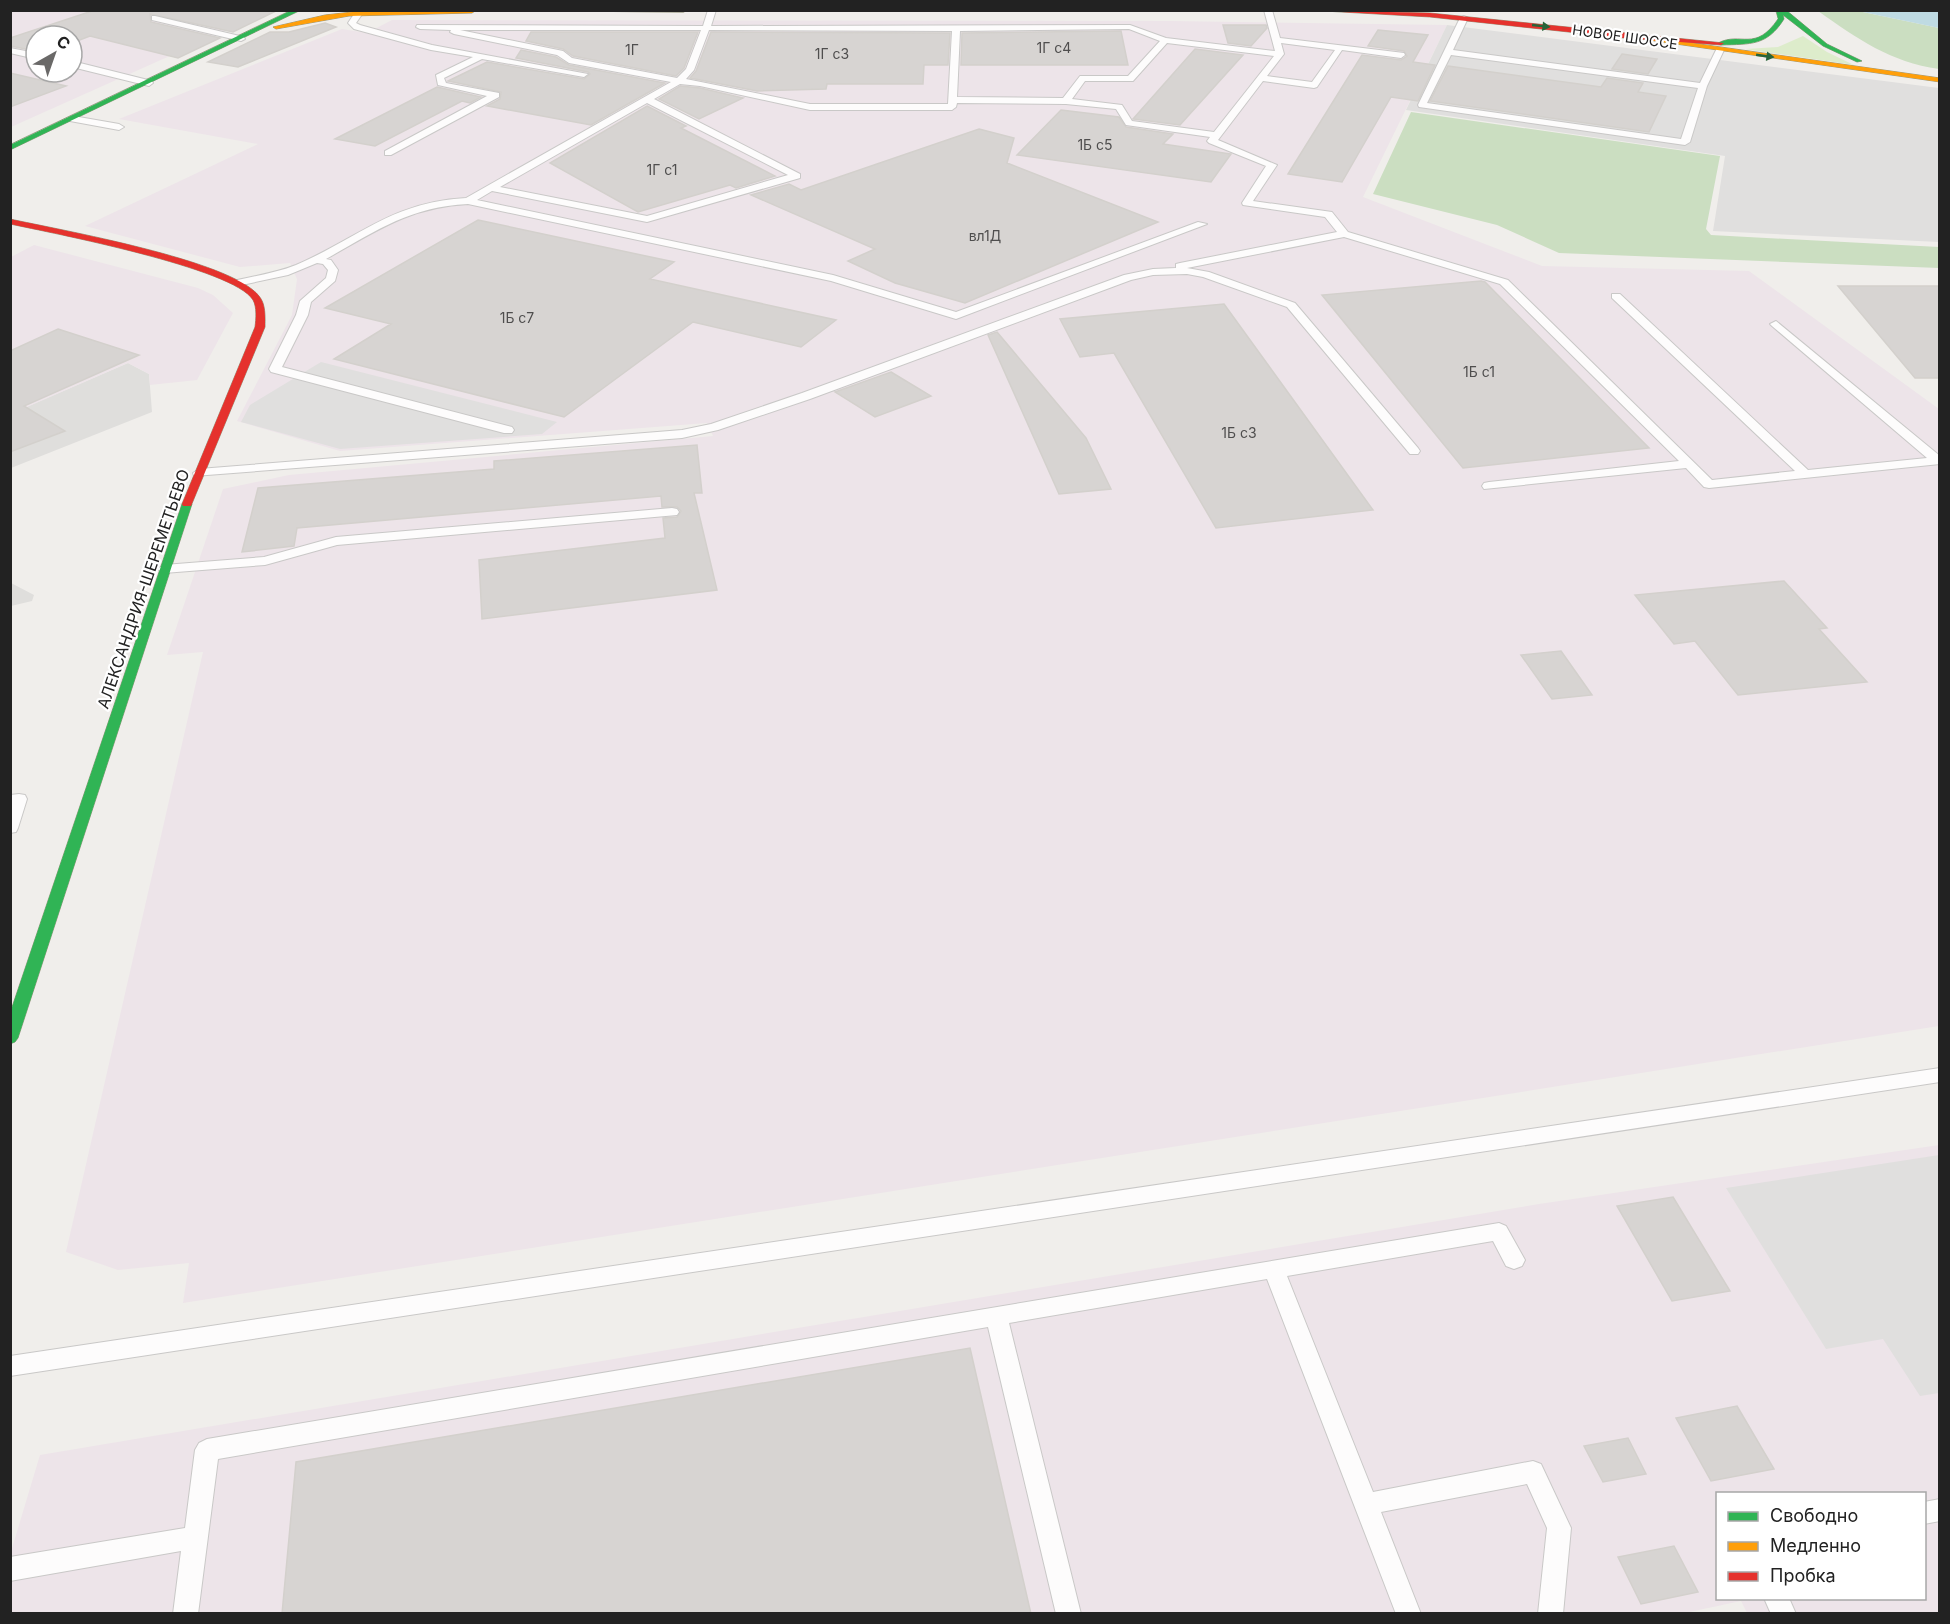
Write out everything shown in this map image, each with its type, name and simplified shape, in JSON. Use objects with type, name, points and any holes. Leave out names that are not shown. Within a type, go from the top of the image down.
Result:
[{"type":"main road","points":[[10,148],[298,10]]},
{"type":"main road","points":[[464,10],[472,11]]},
{"type":"main road","points":[[245,37],[302,20],[359,14],[684,10]]},
{"type":"main road","name":"НОВОЕ ШОССЕ","points":[[1310,10],[1464,18],[1624,36],[1940,80]]},
{"type":"main road","points":[[1624,36],[1708,42],[1746,42],[1764,39],[1773,33],[1779,26],[1780,10]]},
{"type":"main road","points":[[1780,10],[1838,52],[1884,68],[1940,80]]},
{"type":"main road","name":"АЛЕКСАНДРИЯ-ШЕРЕМЕТЬЕВО","points":[[10,221],[205,270],[237,283],[255,295],[260,311],[260,327],[199,473],[164,570],[10,1038]]},
{"type":"lane","points":[[468,201],[679,81],[690,70],[712,10]]},
{"type":"lane","points":[[1268,10],[1280,54]]},
{"type":"lane","points":[[359,14],[352,23],[357,27],[431,47],[588,74]]},
{"type":"lane","points":[[155,18],[245,37]]},
{"type":"lane","points":[[1464,18],[1422,105],[1685,142],[1703,86],[1720,50]]},
{"type":"lane","points":[[420,27],[956,29],[1130,27],[1165,40],[1280,54]]},
{"type":"lane","points":[[457,27],[453,32],[560,53],[569,60],[679,81],[700,82],[810,107],[952,107],[956,29]]},
{"type":"lane","points":[[1066,100],[1083,78],[1130,79],[1165,40]]},
{"type":"lane","points":[[1276,40],[1401,55]]},
{"type":"lane","points":[[1261,78],[1314,85],[1340,48]]},
{"type":"lane","points":[[1448,52],[1703,86]]},
{"type":"lane","points":[[1280,54],[1212,141],[1272,165],[1247,203],[1328,214],[1344,234]]},
{"type":"lane","points":[[388,153],[496,95],[442,86],[439,77],[481,56]]},
{"type":"lane","points":[[84,67],[149,83]]},
{"type":"lane","points":[[491,188],[647,219],[797,176],[647,99]]},
{"type":"lane","points":[[953,100],[1066,100],[1119,107],[1129,123],[1218,135]]},
{"type":"lane","points":[[73,119],[120,128]]},
{"type":"lane","points":[[237,283],[280,274],[398,214],[444,200],[468,201],[833,278],[956,316],[1202,224]]},
{"type":"lane","points":[[199,473],[682,434],[714,427],[806,396],[1128,277],[1344,234],[1504,282],[1709,484],[1938,461],[1776,324]]},
{"type":"lane","points":[[315,258],[327,262],[333,270],[332,279],[306,301],[302,315],[275,369],[508,430]]},
{"type":"lane","points":[[1153,272],[1205,274],[1291,305],[1414,451]]},
{"type":"lane","points":[[1616,296],[1805,474]]},
{"type":"lane","points":[[1489,486],[1689,464]]},
{"type":"lane","points":[[164,570],[265,561],[336,540],[672,512]]},
{"type":"lane","points":[[10,800],[19,799],[10,828]]},
{"type":"lane","points":[[10,1366],[1940,1075]]},
{"type":"lane","points":[[185,1614],[207,1450],[1499,1232],[1514,1260]]},
{"type":"lane","points":[[1274,1269],[1409,1614]]},
{"type":"lane","points":[[997,1317],[1069,1614]]},
{"type":"lane","points":[[1366,1504],[1533,1472],[1559,1528],[1550,1614]]},
{"type":"lane","points":[[10,1569],[196,1537]]},
{"type":"lane","points":[[1777,1600],[1784,1614]]},
{"type":"shaded area","points":[[10,11],[263,11],[239,25],[11,127]]},
{"type":"shaded area","points":[[392,20],[1171,21],[1447,25],[1363,197],[1542,266],[1749,271],[1939,409],[1939,1026],[183,1303],[189,1263],[118,1270],[66,1252],[203,652],[167,655],[223,489],[289,475],[713,436],[707,423],[340,451],[237,421],[292,315],[297,279],[290,263],[240,267],[85,226],[258,144],[119,119],[342,29],[367,33]]},
{"type":"shaded area","points":[[1447,25],[1939,88],[1939,242],[1713,231],[1725,156],[1406,110]]},
{"type":"shaded area","points":[[34,245],[198,288],[213,295],[233,313],[197,380],[150,385],[149,374],[128,363],[11,414],[11,257]]},
{"type":"shaded area","points":[[321,362],[557,422],[542,434],[340,449],[241,422],[250,405]]},
{"type":"shaded area","points":[[128,363],[149,374],[152,412],[11,468],[10,414]]},
{"type":"shaded area","points":[[11,583],[34,595],[32,601],[11,606]]},
{"type":"shaded area","points":[[1939,1145],[1939,1613],[1747,1613],[1741,1601],[1680,1614],[11,1614],[10,1555],[40,1455],[1539,1204]]},
{"type":"shaded area","points":[[1939,1155],[1939,1393],[1920,1396],[1883,1339],[1826,1349],[1726,1188]]},
{"type":"green space","points":[[1818,11],[1858,11],[1939,28],[1939,69],[1905,61],[1875,48]]},
{"type":"green space","points":[[1803,36],[1827,52],[1854,65],[1745,49],[1778,47]]},
{"type":"green space","points":[[1411,112],[1720,156],[1706,229],[1711,235],[1939,247],[1939,268],[1559,253],[1497,225],[1373,194]]},
{"type":"water","points":[[1858,11],[1939,11],[1939,28],[1863,12]]},
{"type":"building","points":[[95,10],[278,10],[233,32],[150,14],[151,22],[220,38],[178,58],[90,36],[84,38],[84,24],[52,24]]},
{"type":"building","points":[[325,23],[336,27],[238,67],[208,62],[270,32],[289,32]]},
{"type":"building","points":[[1223,25],[1266,25],[1267,28],[1251,46],[1228,43]]},
{"type":"building","points":[[1378,30],[1428,35],[1413,62],[1435,65],[1418,101],[1391,97],[1342,182],[1288,174],[1362,55],[1401,60],[1407,56],[1404,51],[1368,46]]},
{"type":"building","points":[[1121,31],[1128,65],[961,65],[962,33]]},
{"type":"building","points":[[531,32],[698,32],[684,68],[676,76],[573,56],[563,49],[526,41]]},
{"type":"building","points":[[711,32],[950,33],[948,65],[924,65],[923,84],[827,84],[826,89],[757,91],[690,78],[696,71]]},
{"type":"building","points":[[24,33],[24,49],[10,46],[10,38]]},
{"type":"building","points":[[1195,49],[1243,55],[1180,125],[1133,119]]},
{"type":"building","points":[[521,50],[556,57],[569,65],[665,83],[591,125],[487,106],[500,99],[501,92],[448,81],[487,62],[584,79],[590,74],[516,58]]},
{"type":"building","points":[[1622,54],[1657,59],[1648,74],[1612,69]]},
{"type":"building","points":[[1448,66],[1601,87],[1607,78],[1643,83],[1638,92],[1666,96],[1649,132],[1430,101]]},
{"type":"building","points":[[10,73],[24,76],[24,84],[66,86],[10,107]]},
{"type":"building","points":[[680,86],[743,98],[699,119],[659,99]]},
{"type":"building","points":[[437,87],[481,97],[470,103],[462,101],[375,146],[335,139]]},
{"type":"building","points":[[647,106],[686,126],[681,128],[775,176],[736,188],[730,185],[638,212],[550,163]]},
{"type":"building","points":[[1061,110],[1119,117],[1126,127],[1173,134],[1163,144],[1231,154],[1211,182],[1017,155]]},
{"type":"building","points":[[979,129],[1014,138],[1007,163],[1158,222],[965,303],[895,283],[848,261],[875,249],[751,195],[789,184],[801,190]]},
{"type":"building","points":[[478,220],[674,262],[650,279],[836,320],[801,347],[693,322],[564,417],[334,359],[391,324],[325,308]]},
{"type":"building","points":[[1485,282],[1649,448],[1463,468],[1322,295]]},
{"type":"building","points":[[1838,286],[1940,286],[1940,378],[1915,378]]},
{"type":"building","points":[[1224,304],[1373,510],[1216,528],[1114,353],[1080,357],[1060,319]]},
{"type":"building","points":[[58,329],[139,355],[24,406],[65,431],[10,452],[10,351]]},
{"type":"building","points":[[997,332],[1086,438],[1111,489],[1059,494],[988,335]]},
{"type":"building","points":[[891,372],[931,396],[875,417],[835,392]]},
{"type":"building","points":[[697,445],[702,493],[694,493],[717,590],[482,619],[479,560],[665,538],[663,518],[677,517],[681,511],[677,507],[662,507],[661,496],[297,528],[294,546],[242,552],[258,488],[494,469],[494,461]]},
{"type":"building","points":[[1784,581],[1827,628],[1819,629],[1867,682],[1738,695],[1695,641],[1674,644],[1635,595]]},
{"type":"building","points":[[1561,651],[1592,695],[1552,699],[1521,655]]},
{"type":"building","points":[[1673,1197],[1730,1291],[1672,1301],[1617,1206]]},
{"type":"building","points":[[970,1348],[1031,1614],[282,1614],[296,1462]]},
{"type":"building","points":[[1737,1406],[1774,1469],[1711,1481],[1676,1418]]},
{"type":"building","points":[[1628,1438],[1646,1474],[1603,1482],[1584,1446]]},
{"type":"building","points":[[1674,1546],[1698,1592],[1641,1604],[1618,1557]]},
{"type":"traffic: fast","points":[[10,148],[298,10]]},
{"type":"traffic: fast","points":[[464,10],[684,10]]},
{"type":"traffic: fast","points":[[1721,43],[1748,42],[1763,38],[1775,28],[1781,19],[1779,10]]},
{"type":"traffic: fast","points":[[1781,10],[1825,45],[1859,61]]},
{"type":"traffic: fast","points":[[10,1038],[187,504]]},
{"type":"traffic: slow","points":[[276,27],[349,14],[398,11],[472,11]]},
{"type":"traffic: slow","points":[[1650,39],[1940,80]]},
{"type":"traffic: jam","points":[[1309,10],[1430,15],[1624,36],[1721,43]]},
{"type":"traffic: jam","points":[[10,221],[178,261],[212,272],[238,284],[257,299],[260,327],[187,504]]}]
